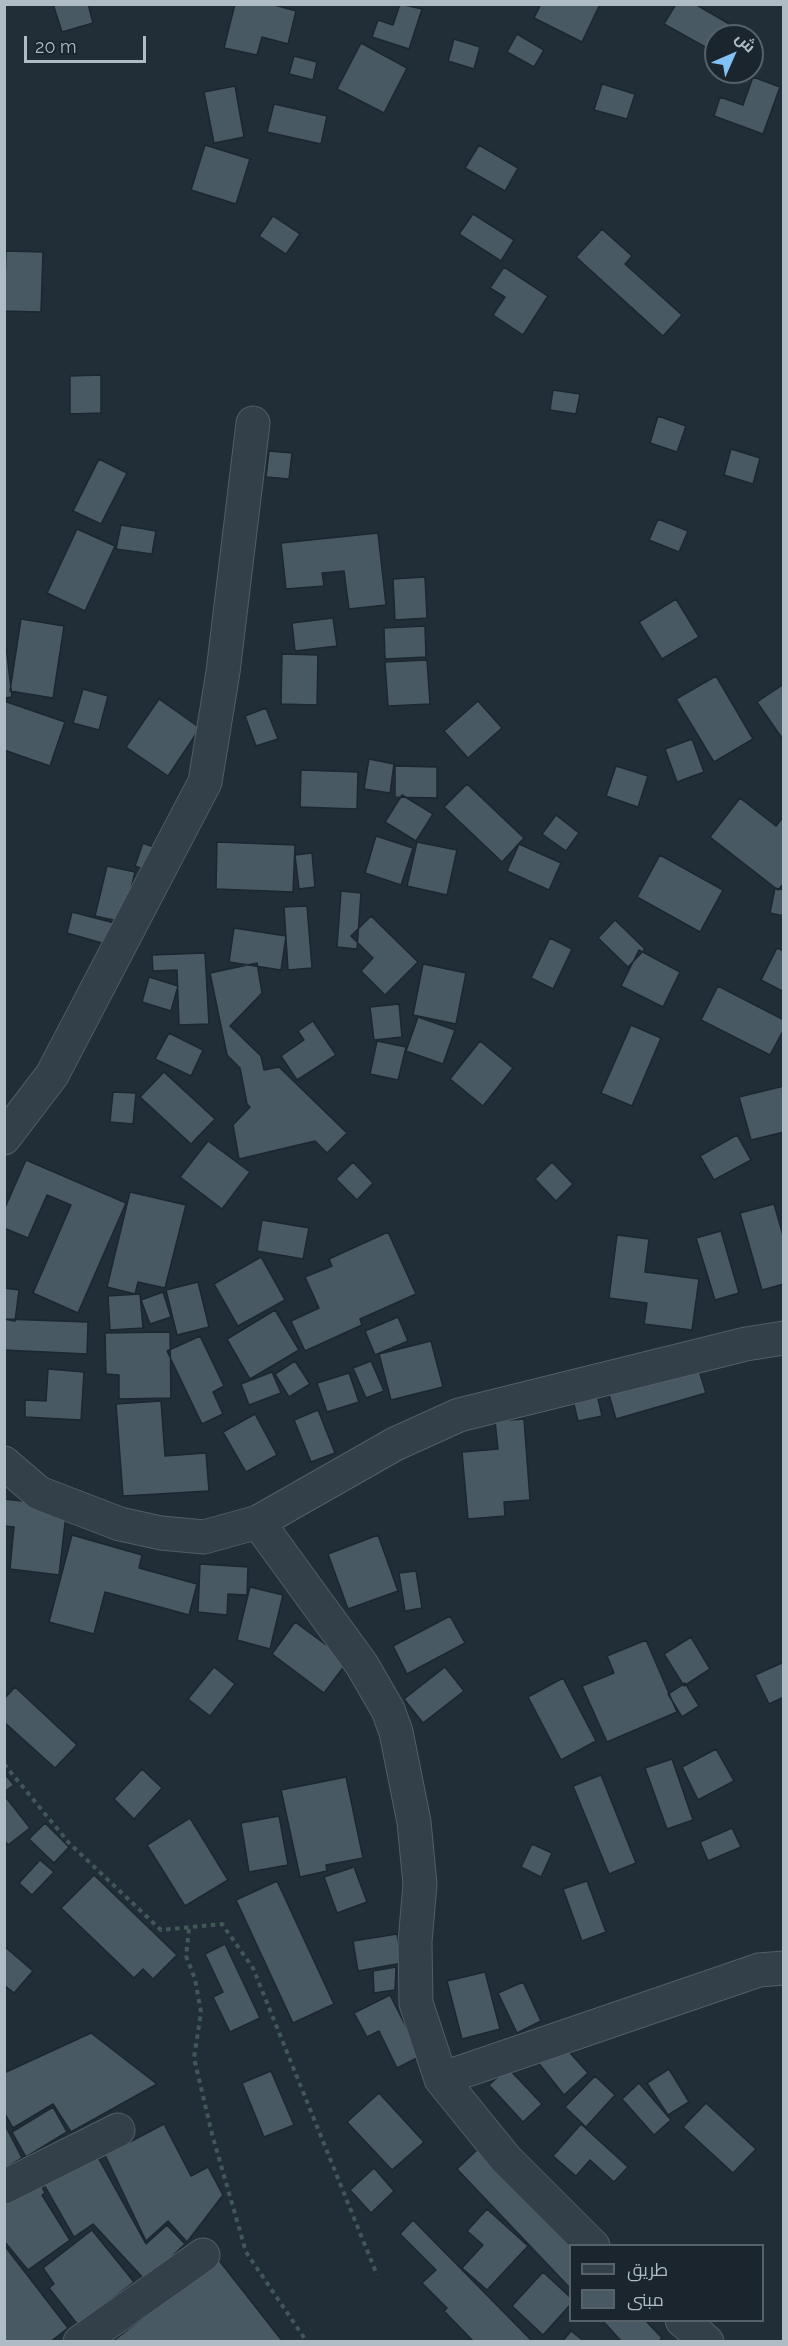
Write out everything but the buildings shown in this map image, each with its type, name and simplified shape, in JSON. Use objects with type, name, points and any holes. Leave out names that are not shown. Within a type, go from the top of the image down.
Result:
[{"type":"street","points":[[4,1138],[52,1075],[205,782],[223,672],[252,423]]},
{"type":"street","points":[[4,1463],[39,1493],[120,1524],[161,1533],[204,1537],[258,1522],[395,1444],[459,1415],[711,1353],[783,1338]]},
{"type":"street","points":[[258,1522],[362,1665],[388,1710],[396,1732],[414,1822],[420,1884],[414,1942],[416,2004],[441,2079],[505,2158],[591,2244]]},
{"type":"street","points":[[441,2079],[748,1973],[783,1968]]},
{"type":"street","points":[[4,2187],[118,2130]]},
{"type":"street","points":[[80,2342],[203,2254]]},
{"type":"street","points":[[684,2322],[707,2342]]},
{"type":"path","points":[[4,1764],[69,1843],[161,1930],[222,1924],[254,1968],[377,2275]]},
{"type":"path","points":[[189,1929],[186,1956],[195,1979],[201,2013],[194,2058],[224,2177],[246,2252],[307,2342]]}]
